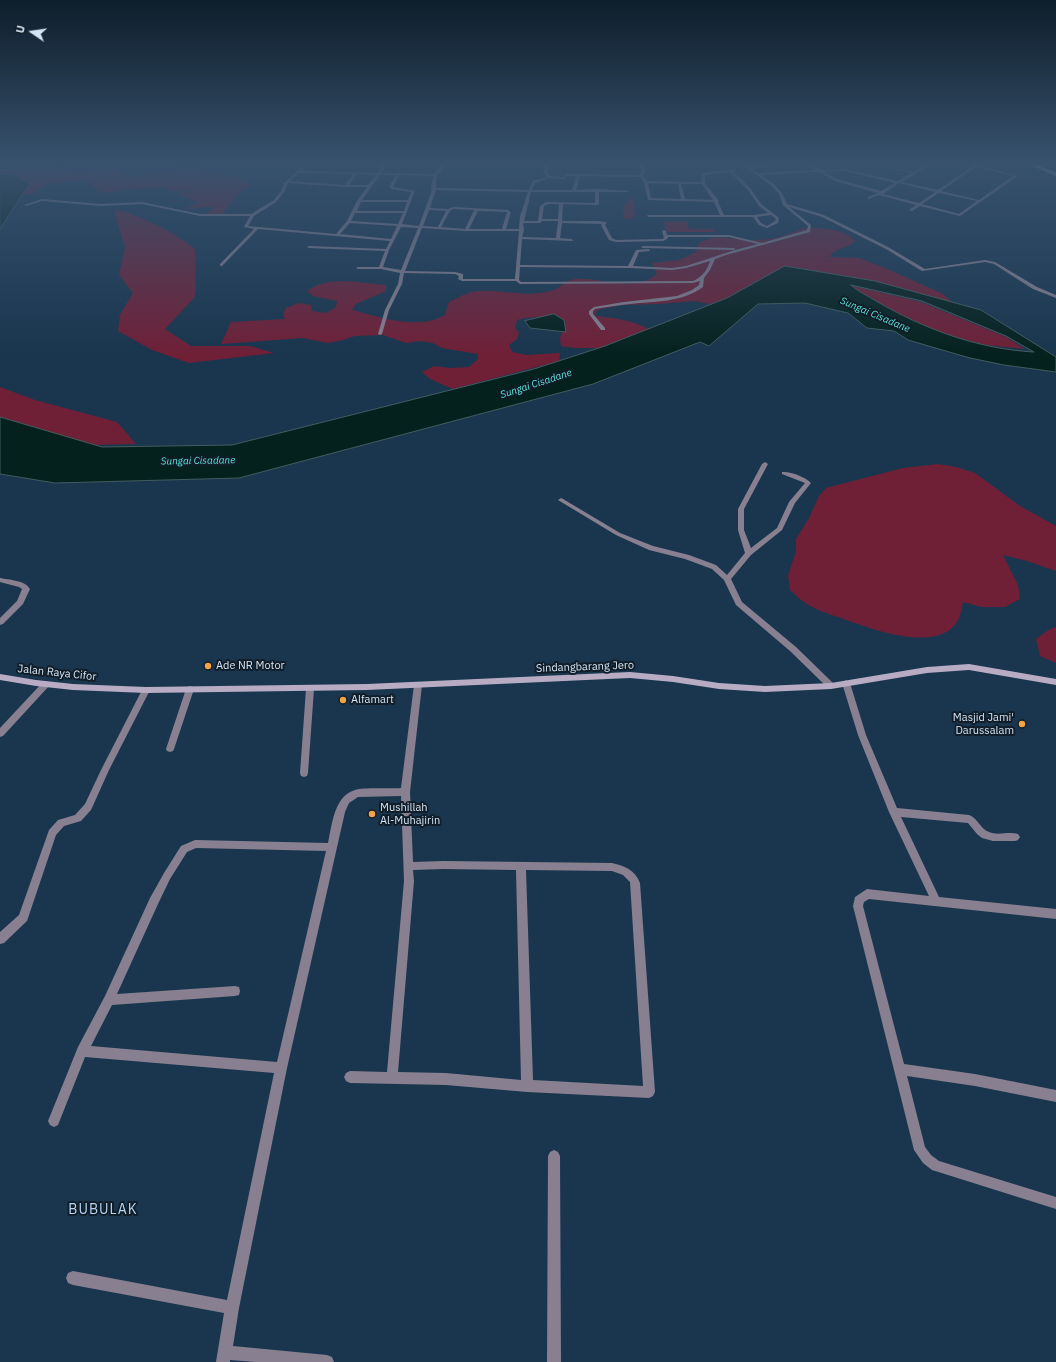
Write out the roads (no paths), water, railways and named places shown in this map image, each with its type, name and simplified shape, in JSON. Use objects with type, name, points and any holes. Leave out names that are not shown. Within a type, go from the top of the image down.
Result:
[{"type":"street","points":[[222,265],[256,229]]},
{"type":"street","points":[[265,229],[392,240]]},
{"type":"street","points":[[338,234],[342,229]]},
{"type":"street","points":[[381,268],[387,250],[398,229]]},
{"type":"street","points":[[380,334],[387,310],[400,284],[402,272],[420,229]]},
{"type":"street","points":[[447,229],[522,230],[517,280]]},
{"type":"street","points":[[558,238],[559,229]]},
{"type":"street","points":[[605,229],[610,239],[613,241],[663,240],[666,236],[729,236],[761,243]]},
{"type":"street","points":[[518,266],[672,269],[686,267],[761,243],[809,231],[809,229]]},
{"type":"street","points":[[847,229],[887,248],[924,270],[985,261],[996,263],[1035,288],[1056,297]]},
{"type":"street","points":[[664,230],[666,236]]},
{"type":"street","points":[[521,238],[558,238],[572,240]]},
{"type":"street","points":[[309,247],[387,250]]},
{"type":"street","points":[[643,247],[741,249]]},
{"type":"street","points":[[630,267],[638,251],[681,251]]},
{"type":"street","points":[[603,329],[591,314],[591,311],[594,308],[634,302],[672,299],[686,295],[700,286],[702,279],[711,266],[713,259]]},
{"type":"street","points":[[358,268],[381,268],[402,272],[455,273],[461,274],[460,279],[462,280],[517,280],[517,282],[523,283],[606,281],[685,282],[702,279]]},
{"type":"street","points":[[750,553],[742,536],[741,509],[764,464]]},
{"type":"street","points":[[727,579],[750,553],[772,537],[780,529],[792,502],[808,483],[784,473]]},
{"type":"street","points":[[561,500],[618,534],[651,548],[687,557],[714,567],[727,579],[740,602],[793,649],[831,686]]},
{"type":"street","points":[[0,580],[25,586],[26,589],[20,602],[0,622]]},
{"type":"street","name":"Sindangbarang Jero","points":[[112,690],[310,689],[630,675],[742,688],[831,686],[927,670],[969,667],[1056,682]]},
{"type":"street","name":"Jalan Raya Cifor","points":[[0,677],[46,684],[112,690]]},
{"type":"street","points":[[846,683],[862,734],[894,812],[936,902]]},
{"type":"street","points":[[0,734],[46,684]]},
{"type":"street","points":[[392,1077],[409,881],[405,792],[418,685]]},
{"type":"street","points":[[170,749],[190,689]]},
{"type":"street","points":[[304,773],[310,689]]},
{"type":"street","points":[[0,939],[24,918],[52,833],[61,823],[78,818],[88,807],[146,690]]},
{"type":"street","points":[[327,1362],[224,1357],[232,1308],[281,1068],[340,812],[346,800],[356,793],[405,792]]},
{"type":"street","points":[[894,812],[968,819],[975,822],[980,831],[986,836],[1015,837]]},
{"type":"street","points":[[54,1121],[82,1051],[109,1000],[154,901],[184,849],[195,844],[331,847]]},
{"type":"street","points":[[350,1077],[446,1079],[528,1086],[650,1092],[635,883],[633,877],[628,873],[612,867],[408,866]]},
{"type":"street","points":[[521,866],[528,1086]]},
{"type":"street","points":[[1056,914],[867,894],[859,900],[858,906],[920,1150],[927,1159],[936,1166],[1056,1203]]},
{"type":"street","points":[[109,1000],[235,991]]},
{"type":"street","points":[[82,1051],[281,1068]]},
{"type":"street","points":[[900,1069],[975,1080],[1056,1096]]},
{"type":"street","points":[[554,1156],[554,1362]]},
{"type":"street","points":[[73,1278],[232,1308]]},
{"type":"water","name":"Sungai Cisadane","points":[[785,266],[875,281],[981,310],[1056,357],[1056,372],[1004,365],[970,358],[908,340],[894,331],[867,328],[848,313],[805,303],[758,304],[709,346],[700,342],[593,384],[239,478],[55,483],[0,474],[0,417],[102,447],[232,445],[534,369],[605,346],[727,298]],"holes":[[[851,285],[922,301],[1006,336],[1034,352],[992,347],[932,329],[894,311]]]},
{"type":"water","points":[[554,314],[564,320],[566,332],[530,328],[525,321]]},
{"type":"place","name":"Ade NR Motor","points":[[208,666]]},
{"type":"place","name":"Alfamart","points":[[343,700]]},
{"type":"place","name":"Masjid Jami' Darussalam","points":[[1022,724]]},
{"type":"place","name":"Mushillah Al-Muhajirin","points":[[372,814]]},
{"type":"district","name":"BUBULAK","points":[[103,1210]]}]
